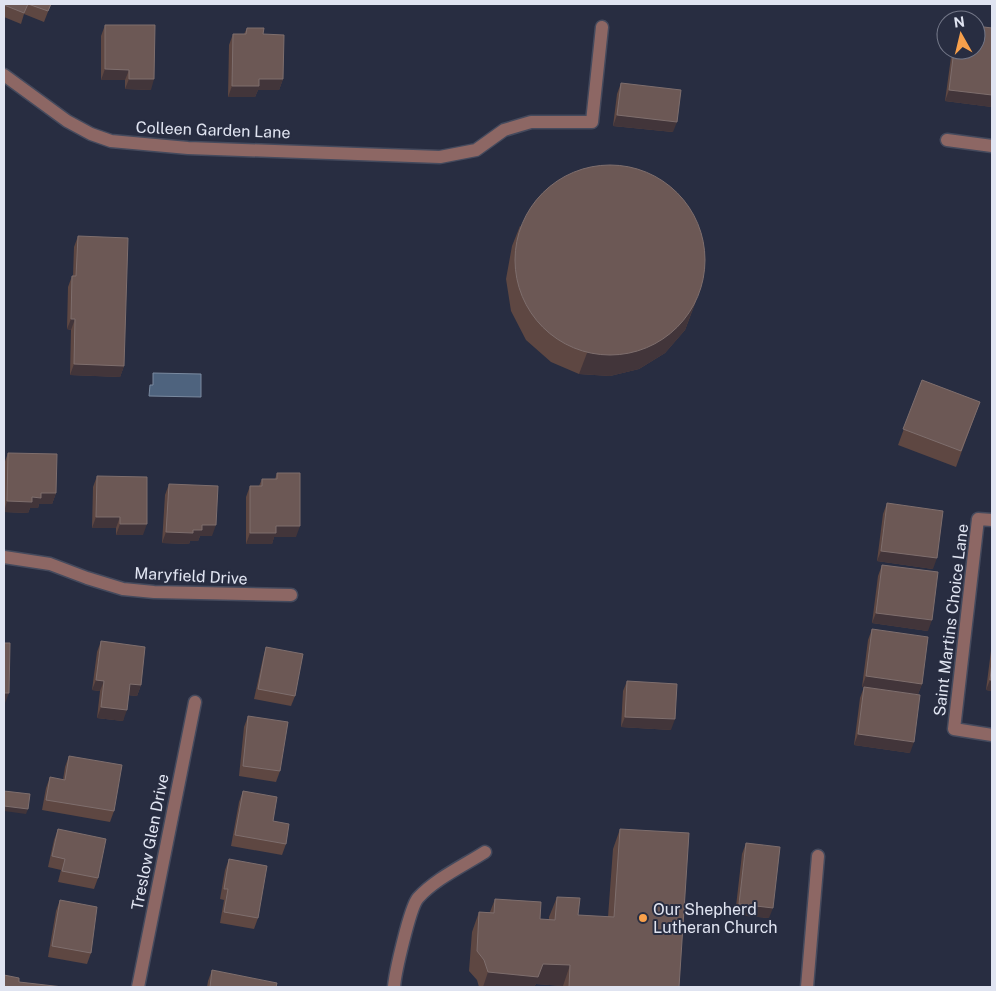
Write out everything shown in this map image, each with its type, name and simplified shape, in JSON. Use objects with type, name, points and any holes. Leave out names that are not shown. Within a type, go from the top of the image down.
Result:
[{"type":"street","name":"Colleen Garden Lane","points":[[4,74],[67,122],[91,134],[111,140],[188,148],[440,157],[476,150],[504,130],[532,122],[592,122],[602,27]]},
{"type":"street","points":[[947,140],[992,146]]},
{"type":"street","name":"Saint Martins Choice Lane","points":[[992,520],[978,519],[954,729],[992,735]]},
{"type":"street","name":"Maryfield Drive","points":[[4,556],[50,564],[123,589],[154,592],[291,596]]},
{"type":"street","name":"Treslow Glen Drive","points":[[138,987],[195,702]]},
{"type":"street","points":[[394,987],[395,974],[417,899],[445,877],[485,852]]},
{"type":"street","points":[[807,987],[818,856]]},
{"type":"water","points":[[153,373],[201,374],[201,397],[149,396],[150,385],[153,385]]},
{"type":"building","points":[[4,4],[28,4],[24,13]]},
{"type":"building","points":[[28,4],[51,4],[48,11]]},
{"type":"building","points":[[105,25],[155,25],[154,79],[129,79],[129,70],[105,69]]},
{"type":"building","points":[[986,27],[992,28],[992,95],[949,90],[953,60],[986,60]]},
{"type":"building","points":[[247,28],[264,28],[263,34],[284,35],[283,79],[259,79],[259,86],[232,86],[233,34],[246,34]]},
{"type":"building","points":[[621,83],[681,90],[677,122],[617,115]]},
{"type":"building","points":[[601,165],[619,165],[638,169],[655,176],[670,186],[684,200],[694,215],[701,232],[705,260],[701,288],[694,305],[684,320],[670,334],[655,344],[638,351],[619,355],[601,355],[582,351],[565,344],[550,334],[536,320],[526,305],[519,288],[515,269],[515,251],[519,232],[526,215],[536,200],[550,186],[565,176],[582,169]]},
{"type":"building","points":[[78,236],[128,238],[124,366],[74,364],[75,319],[71,319],[72,276],[76,276]]},
{"type":"building","points":[[922,380],[980,402],[961,451],[903,429]]},
{"type":"building","points":[[8,453],[57,454],[56,493],[41,493],[41,498],[32,497],[32,502],[7,501]]},
{"type":"building","points":[[277,473],[300,473],[300,526],[276,526],[276,533],[250,533],[250,486],[262,486],[262,479],[277,479]]},
{"type":"building","points":[[97,476],[147,477],[147,524],[120,524],[120,517],[96,517]]},
{"type":"building","points":[[169,484],[218,486],[216,525],[202,525],[202,530],[193,530],[193,533],[166,532]]},
{"type":"building","points":[[887,503],[943,511],[937,558],[881,551]]},
{"type":"building","points":[[882,565],[938,572],[932,620],[876,613]]},
{"type":"building","points":[[872,629],[928,637],[922,684],[866,676]]},
{"type":"building","points":[[101,641],[145,647],[141,685],[130,684],[127,710],[101,707],[104,681],[96,680]]},
{"type":"building","points":[[4,643],[10,643],[9,693],[4,693]]},
{"type":"building","points":[[266,647],[303,654],[295,696],[258,689]]},
{"type":"building","points":[[992,662],[992,680],[990,680]]},
{"type":"building","points":[[627,681],[677,684],[675,719],[625,717]]},
{"type":"building","points":[[864,687],[920,695],[914,742],[858,734]]},
{"type":"building","points":[[248,716],[288,722],[280,771],[243,766]]},
{"type":"building","points":[[69,756],[122,765],[114,811],[46,800],[50,777],[65,780]]},
{"type":"building","points":[[4,791],[30,794],[28,809],[4,806]]},
{"type":"building","points":[[243,791],[277,797],[273,821],[289,824],[286,844],[235,835]]},
{"type":"building","points":[[58,829],[106,839],[98,878],[62,871],[65,859],[52,856]]},
{"type":"building","name":"Our Shepherd Lutheran Church","points":[[620,829],[689,833],[679,987],[569,987],[570,965],[543,964],[538,977],[488,972],[484,960],[477,951],[479,912],[494,913],[495,899],[541,902],[540,919],[555,920],[557,897],[580,898],[578,915],[614,917]]},
{"type":"building","points":[[746,843],[780,847],[773,908],[739,904]]},
{"type":"building","points":[[229,859],[267,866],[258,918],[224,912],[228,889],[224,889]]},
{"type":"building","points":[[60,900],[97,907],[91,953],[52,946]]},
{"type":"building","points":[[212,970],[277,983],[276,987],[210,987]]},
{"type":"building","points":[[4,975],[19,978],[19,982],[63,987],[4,987]]},
{"type":"place","name":"Our Shepherd Lutheran Church","points":[[643,918]]}]
